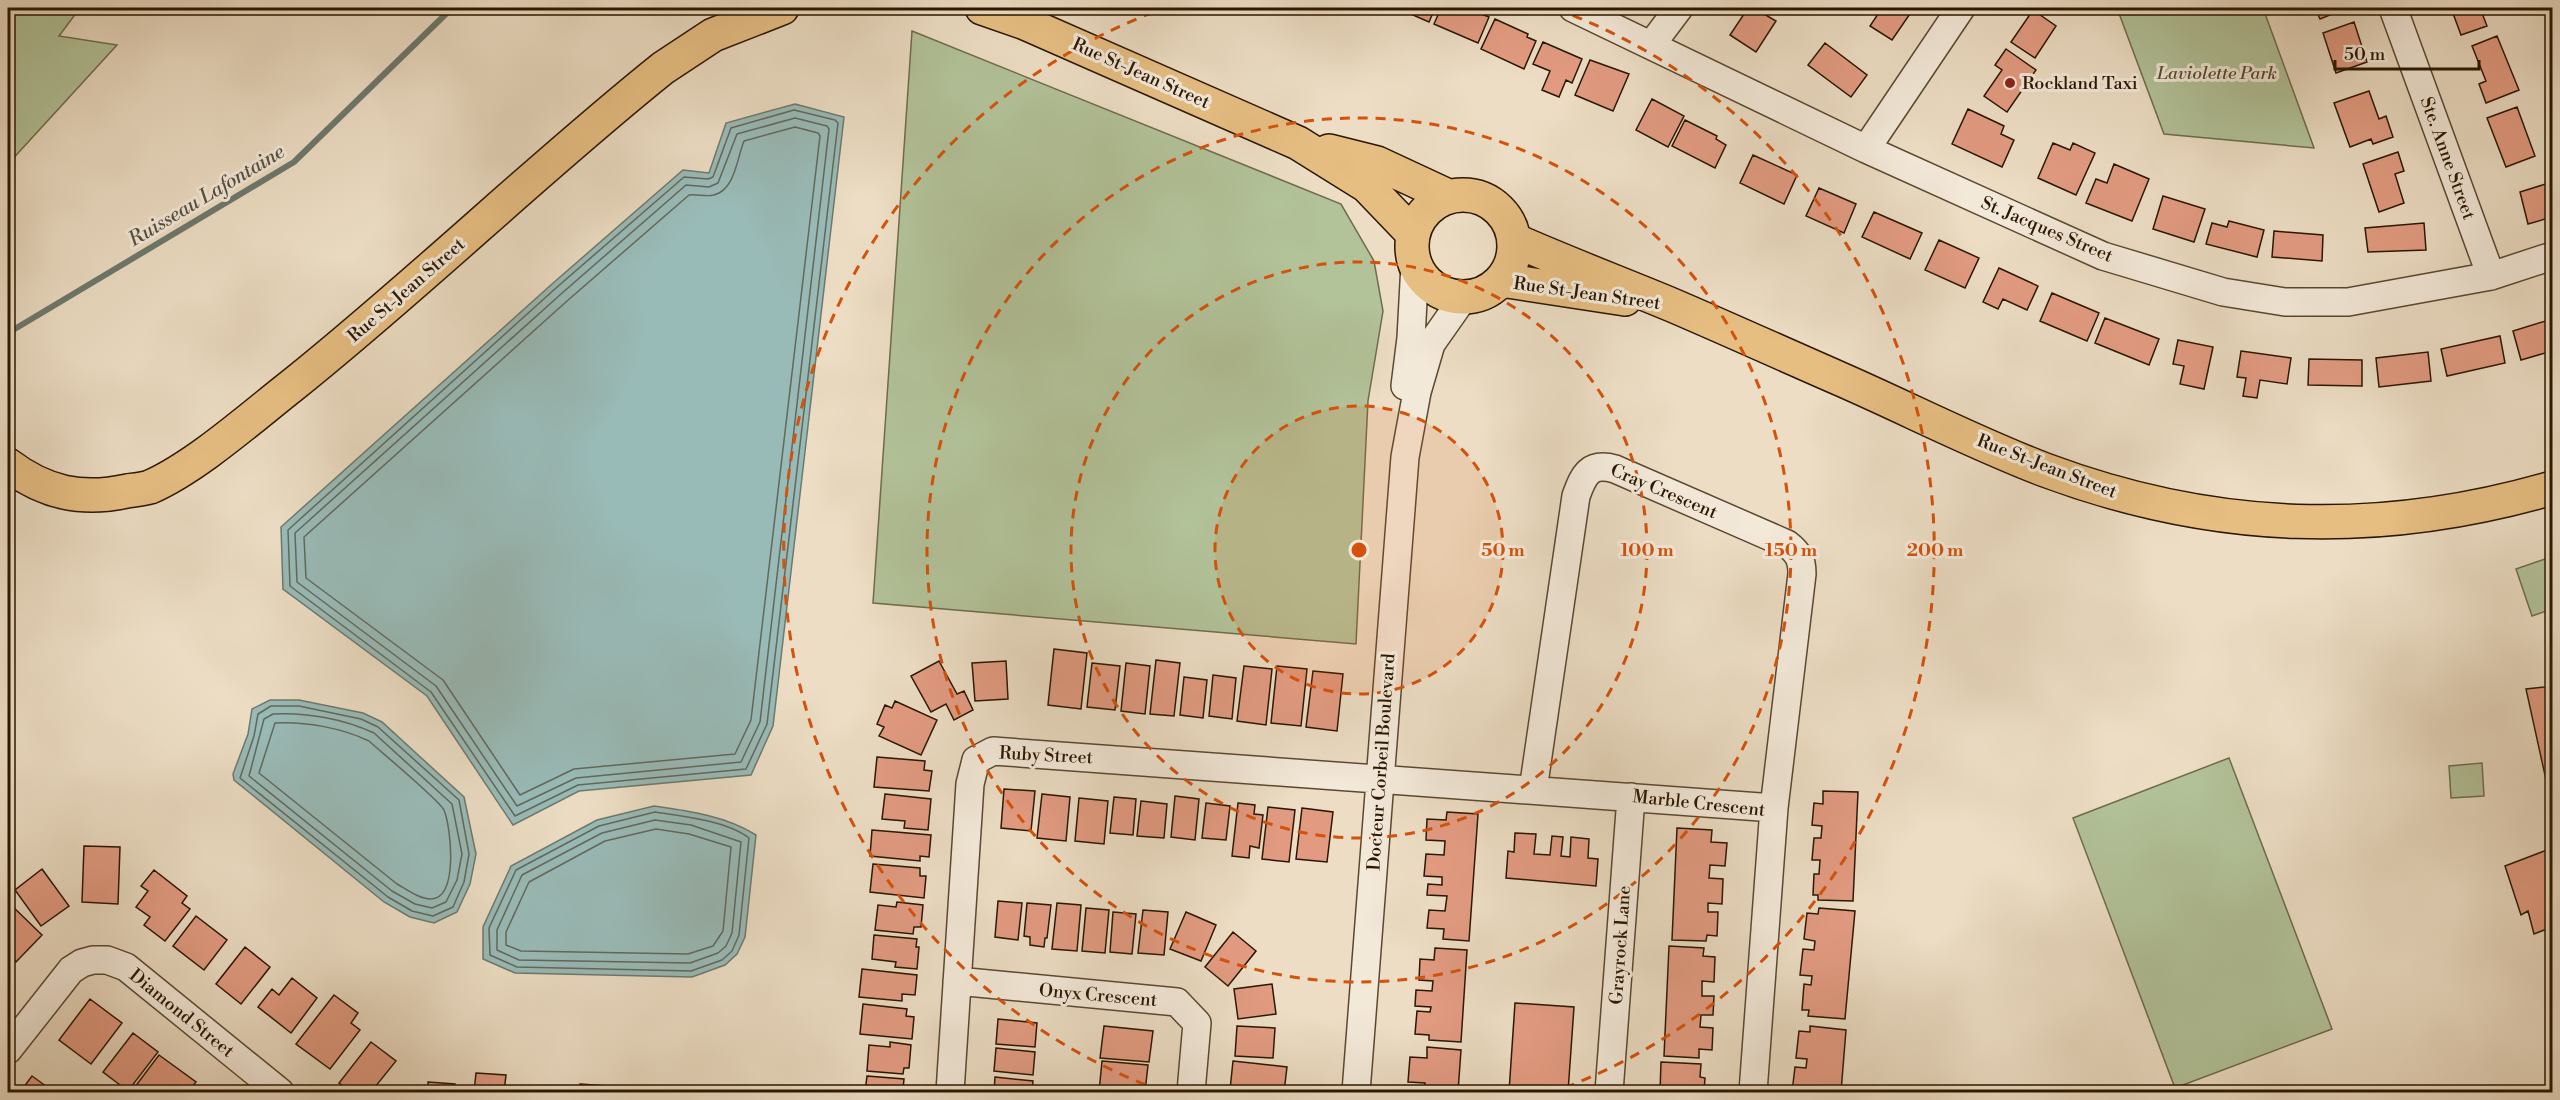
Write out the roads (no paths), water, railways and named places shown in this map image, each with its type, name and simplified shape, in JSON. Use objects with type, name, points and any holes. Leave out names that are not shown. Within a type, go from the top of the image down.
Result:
[{"type":"main road","name":"Rue St-Jean Street","points":[[8,465],[35,482],[78,496],[103,496],[149,487],[196,459],[342,345],[663,68],[713,35],[782,8]]},
{"type":"main road","name":"Rue St-Jean Street","points":[[982,8],[1025,22],[1298,142],[1367,186],[1414,249],[1423,278],[1434,288],[1448,295],[1464,297],[1478,295],[1501,280],[1514,254],[1514,240],[1509,222],[1498,208],[1484,198],[1466,194],[1448,196],[1377,163],[1298,142]]},
{"type":"main road","points":[[1414,249],[1420,217],[1432,204],[1448,196]]},
{"type":"main road","name":"Rue St-Jean Street","points":[[1514,240],[1672,305],[2007,454],[2084,483],[2151,502],[2267,520],[2343,523],[2421,517],[2459,511],[2553,488]]},
{"type":"main road","name":"Rue St-Jean Street","points":[[1501,280],[1672,305]]},
{"type":"street","name":"St. Jacques Street","points":[[1573,8],[1652,44],[1866,149],[2103,256],[2223,292],[2285,302],[2348,302],[2491,276],[2553,256]]},
{"type":"street","points":[[1652,44],[1679,8]]},
{"type":"street","points":[[1866,149],[1961,8]]},
{"type":"street","name":"Ste. Anne Street","points":[[2393,8],[2491,276]]},
{"type":"street","name":"Docteur Corbeil Boulevard","points":[[1408,432],[1405,389],[1411,338],[1414,249]]},
{"type":"street","name":"Docteur Corbeil Boulevard","points":[[1356,1092],[1397,541],[1408,432],[1431,344],[1464,297]]},
{"type":"street","name":"Cray Crescent","points":[[1533,790],[1576,496],[1587,472],[1595,467],[1605,466],[1787,544],[1802,560],[1774,808]]},
{"type":"street","name":"Ruby Street","points":[[950,1092],[970,784],[976,760],[993,752],[1379,779]]},
{"type":"street","name":"Marble Crescent","points":[[1379,779],[1774,808],[1754,1092]]},
{"type":"street","name":"Grayrock Lane","points":[[1609,1092],[1631,797]]},
{"type":"street","name":"Diamond Street","points":[[8,1050],[71,970],[82,963],[107,960],[135,974],[280,1092]]},
{"type":"street","name":"Onyx Crescent","points":[[957,981],[1177,1002],[1197,1023],[1191,1092]]},
{"type":"water","points":[[795,104],[844,117],[773,726],[751,775],[579,791],[513,825],[427,696],[283,589],[281,527],[683,170],[709,173],[726,123]]},
{"type":"water","points":[[270,700],[299,700],[363,713],[382,722],[464,797],[476,854],[470,884],[457,912],[434,923],[410,917],[384,902],[234,780],[233,774],[248,734],[252,709]]},
{"type":"water","points":[[654,806],[694,812],[720,819],[756,835],[745,937],[737,954],[725,965],[692,977],[515,973],[483,959],[483,927],[511,866],[597,820]]},
{"type":"waterway","name":"Ruisseau Lafontaine","points":[[8,333],[294,162],[452,8]]},
{"type":"place","name":"Rockland Taxi","points":[[2010,83]]},
{"type":"park label","name":"Laviolette Park","points":[[2217,73]]}]
